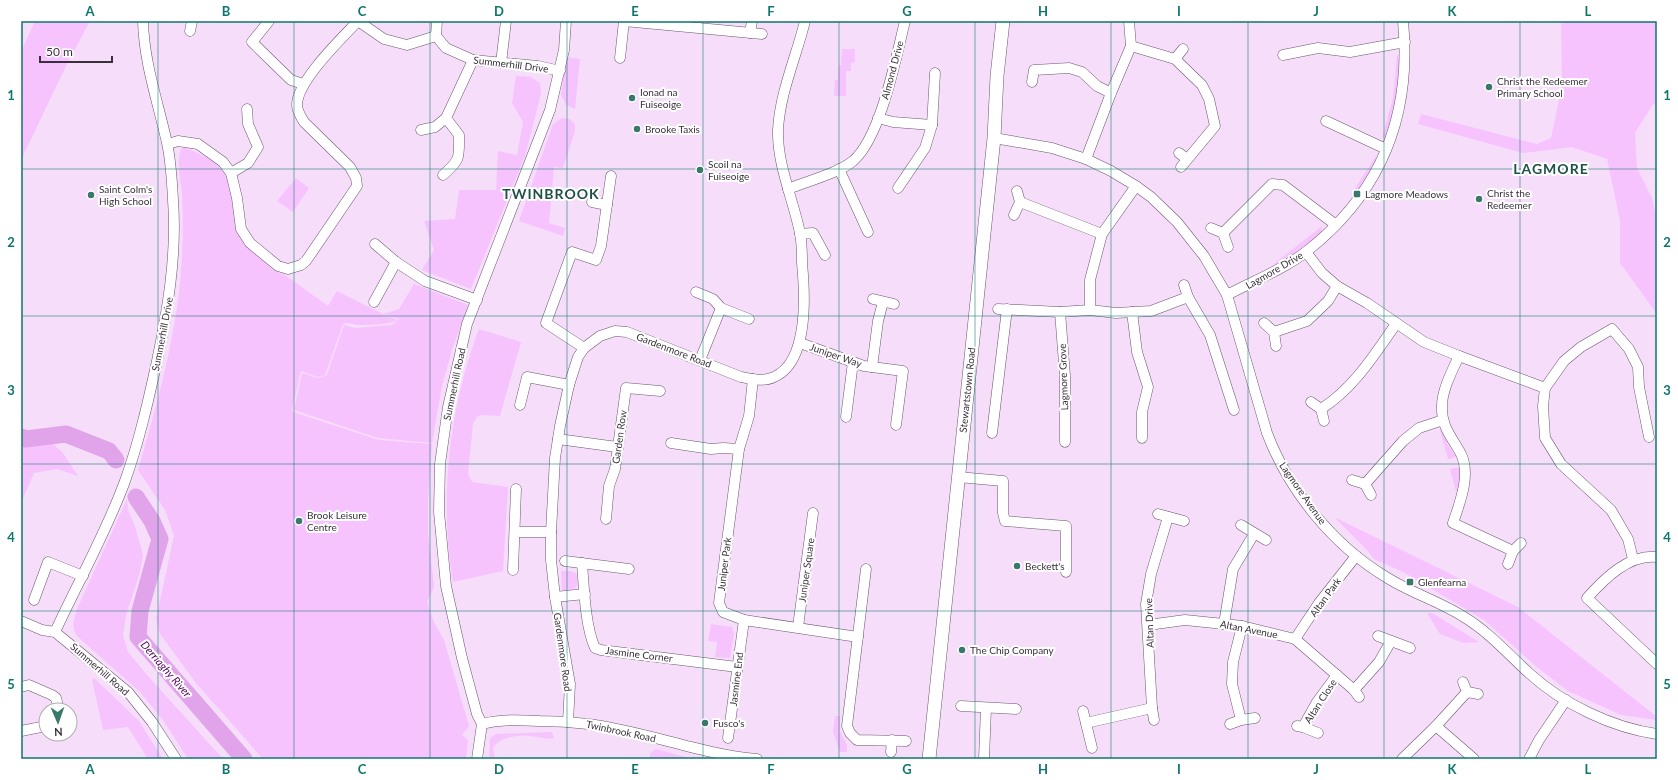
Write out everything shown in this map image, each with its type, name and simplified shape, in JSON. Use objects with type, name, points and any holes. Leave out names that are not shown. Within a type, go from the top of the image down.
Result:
[{"type":"main road","name":"Stewartstown Road","points":[[929,759],[994,138],[997,76],[1003,21]]},
{"type":"street","name":"Summerhill Drive","points":[[55,632],[83,576],[124,482],[139,437],[149,398],[166,318],[173,240],[173,202],[168,144],[151,82],[143,37],[143,21]]},
{"type":"street","points":[[190,31],[192,21]]},
{"type":"street","points":[[269,21],[252,42],[292,80],[303,84]]},
{"type":"street","points":[[168,144],[178,141],[198,144],[223,162],[231,173],[237,198],[241,229],[250,243],[278,266],[288,270],[301,265],[306,261],[357,186],[356,178],[350,167],[304,122],[299,114],[297,105],[303,84],[358,21],[384,39],[407,46],[436,36],[437,21]]},
{"type":"street","points":[[501,63],[506,21]]},
{"type":"street","name":"Summerhill Road","points":[[477,759],[482,724],[450,608],[443,554],[439,505],[440,464],[448,407],[467,324],[550,110],[564,50],[566,21]]},
{"type":"street","points":[[620,58],[624,21],[762,34]]},
{"type":"street","points":[[750,33],[752,21]]},
{"type":"street","name":"Gardenmore Road","points":[[568,722],[570,684],[555,597],[551,560],[551,532],[555,458],[569,385],[578,357],[584,348],[600,336],[615,331],[638,336],[741,376],[753,379],[763,380],[774,377],[788,366],[800,343],[804,302],[800,234],[780,152],[778,130],[785,88],[805,21]]},
{"type":"street","name":"Almond Drive","points":[[788,188],[839,169],[852,161],[862,152],[878,118],[888,89],[905,21]]},
{"type":"street","points":[[1086,159],[1131,46],[1129,21]]},
{"type":"street","name":"Lagmore Drive","points":[[1227,295],[1280,268],[1306,252],[1336,225],[1362,194],[1386,149],[1393,132],[1401,102],[1404,82],[1405,42],[1403,21]]},
{"type":"street","name":"Summerhill Drive","points":[[436,36],[446,48],[473,60],[538,66],[560,71]]},
{"type":"street","points":[[1283,55],[1318,48],[1350,52],[1405,42]]},
{"type":"street","points":[[1131,46],[1175,59],[1202,85],[1209,100],[1215,126],[1182,160]]},
{"type":"street","points":[[1175,59],[1183,49]]},
{"type":"street","points":[[422,130],[435,127],[446,118],[473,60]]},
{"type":"street","points":[[1032,82],[1034,70],[1069,68],[1082,72],[1097,86],[1111,93]]},
{"type":"street","points":[[898,188],[925,148],[932,125],[935,73]]},
{"type":"street","points":[[231,173],[248,163],[258,147],[248,124],[247,109]]},
{"type":"street","points":[[443,175],[457,163],[460,135],[446,118]]},
{"type":"street","points":[[878,118],[893,122],[932,125]]},
{"type":"street","points":[[1326,121],[1386,149]]},
{"type":"street","name":"Lagmore Avenue","points":[[994,138],[1052,148],[1086,159],[1111,171],[1136,186],[1151,197],[1177,222],[1204,256],[1227,295],[1267,433],[1276,454],[1312,510],[1327,528],[1356,556],[1386,577],[1464,617],[1500,646],[1531,675],[1566,700],[1589,712],[1621,725],[1657,734]]},
{"type":"street","points":[[839,169],[868,232]]},
{"type":"street","points":[[584,348],[546,323],[572,252],[596,260],[601,246],[611,176]]},
{"type":"street","points":[[1223,233],[1272,184],[1283,185],[1336,225]]},
{"type":"street","points":[[1090,310],[1090,280],[1102,234],[1136,186]]},
{"type":"street","points":[[1014,215],[1020,202],[1017,191]]},
{"type":"street","points":[[592,202],[607,205]]},
{"type":"street","points":[[1020,202],[1102,234]]},
{"type":"street","points":[[1211,228],[1223,233],[1228,247]]},
{"type":"street","points":[[800,234],[813,233],[825,255]]},
{"type":"street","points":[[374,244],[396,262],[425,281],[477,300]]},
{"type":"street","points":[[1306,252],[1322,273],[1337,286],[1367,303],[1424,342],[1545,388]]},
{"type":"street","points":[[374,302],[396,262]]},
{"type":"street","points":[[1184,285],[1188,297],[1210,335],[1234,410]]},
{"type":"street","points":[[1274,332],[1307,321],[1328,301],[1337,286]]},
{"type":"street","points":[[696,292],[713,299],[721,308],[749,319]]},
{"type":"street","points":[[992,433],[1002,309],[1060,312],[1090,310],[1116,312],[1151,311],[1188,297]]},
{"type":"street","name":"Juniper Way","points":[[872,367],[878,321],[878,300],[894,304]]},
{"type":"street","points":[[700,360],[721,308]]},
{"type":"street","name":"Lagmore Grove","points":[[1060,312],[1065,376],[1065,442]]},
{"type":"street","points":[[1132,312],[1137,352],[1148,387],[1142,412],[1142,438]]},
{"type":"street","points":[[1264,323],[1274,332],[1276,346]]},
{"type":"street","points":[[1321,409],[1333,401],[1348,387],[1361,372],[1396,324]]},
{"type":"street","points":[[1633,560],[1628,539],[1611,510],[1561,464],[1545,438],[1543,406],[1545,388],[1564,361],[1581,347],[1612,329],[1628,349],[1638,367],[1639,387],[1649,437]]},
{"type":"street","name":"Juniper Way","points":[[800,343],[853,362],[872,367],[903,371],[896,425]]},
{"type":"street","points":[[1459,356],[1449,380],[1442,405],[1443,420],[1449,436],[1461,455],[1465,468],[1462,497],[1453,523],[1513,551]]},
{"type":"street","points":[[846,417],[853,362]]},
{"type":"street","points":[[520,404],[527,377],[569,385]]},
{"type":"street","name":"Juniper Park","points":[[753,379],[748,416],[739,450],[719,603],[723,612],[744,620],[858,637]]},
{"type":"street","name":"Garden Row","points":[[606,519],[610,486],[615,469],[626,388],[660,392]]},
{"type":"street","points":[[1311,402],[1321,409],[1324,421]]},
{"type":"street","points":[[1365,484],[1403,442],[1419,428],[1443,420]]},
{"type":"street","points":[[558,439],[617,447]]},
{"type":"street","points":[[671,443],[711,449],[724,448],[739,450]]},
{"type":"street","points":[[958,477],[1003,481],[1003,513],[1006,521],[1066,526],[1066,572]]},
{"type":"street","points":[[1352,480],[1365,484],[1370,495]]},
{"type":"street","points":[[513,570],[516,489]]},
{"type":"street","name":"Juniper Square","points":[[798,627],[813,513]]},
{"type":"street","name":"Altan Drive","points":[[1154,720],[1146,604],[1163,515],[1184,521]]},
{"type":"street","points":[[1241,525],[1266,540]]},
{"type":"street","points":[[515,532],[551,532]]},
{"type":"street","points":[[1224,624],[1233,569],[1254,534]]},
{"type":"street","points":[[1508,564],[1513,551],[1522,543]]},
{"type":"street","name":"Altan Park","points":[[1295,639],[1319,602],[1356,556]]},
{"type":"street","points":[[1657,557],[1633,560],[1612,574],[1588,598],[1657,664]]},
{"type":"street","points":[[565,561],[629,570]]},
{"type":"street","points":[[34,600],[48,562],[83,576]]},
{"type":"street","name":"Jasmine Corner","points":[[582,563],[592,640],[595,648],[737,668]]},
{"type":"street","points":[[866,568],[847,726],[850,733],[857,740],[906,741]]},
{"type":"street","points":[[555,597],[585,594]]},
{"type":"street","name":"Jasmine End","points":[[728,738],[744,620]]},
{"type":"street","name":"Altan Avenue","points":[[1148,625],[1185,620],[1242,626],[1295,639],[1337,675],[1356,694],[1379,662],[1391,641]]},
{"type":"street","name":"Summerhill Road","points":[[21,622],[42,630],[55,632],[128,692],[152,722],[176,759]]},
{"type":"street","points":[[1241,720],[1232,684],[1233,662],[1242,626]]},
{"type":"street","points":[[1378,636],[1410,648]]},
{"type":"street","name":"Altan Close","points":[[1318,733],[1300,726],[1337,675]]},
{"type":"street","points":[[1463,682],[1467,692]]},
{"type":"street","points":[[21,686],[29,685],[52,695],[56,698],[57,702]]},
{"type":"street","points":[[1467,692],[1478,694]]},
{"type":"street","points":[[1402,759],[1436,726],[1467,692]]},
{"type":"street","points":[[1528,759],[1566,700]]},
{"type":"street","points":[[962,706],[1016,709]]},
{"type":"street","points":[[984,759],[986,708]]},
{"type":"street","points":[[1086,723],[1152,708]]},
{"type":"street","points":[[1083,711],[1092,748]]},
{"type":"street","points":[[1230,724],[1241,720],[1254,718]]},
{"type":"street","name":"Twinbrook Road","points":[[482,724],[496,720],[589,724],[644,735],[725,756],[757,759]]},
{"type":"street","points":[[1436,726],[1474,759]]},
{"type":"street","points":[[21,731],[38,728]]},
{"type":"street","points":[[891,752],[892,740]]},
{"type":"shaded area","points":[[35,21],[90,21],[66,66],[21,160],[21,52]]},
{"type":"shaded area","points":[[1572,21],[1657,21],[1657,107],[1653,104],[1635,133],[1637,168],[1652,198],[1657,219],[1657,314],[1620,263],[1620,221],[1607,159],[1572,147],[1523,153],[1418,124],[1421,114],[1537,144],[1551,138],[1562,86],[1561,23]]},
{"type":"shaded area","points":[[842,49],[855,49],[855,62],[851,63],[851,71],[846,71],[846,96],[834,96],[835,80],[838,80],[838,65],[841,65]]},
{"type":"shaded area","points":[[1397,54],[1400,62],[1398,95],[1386,136],[1382,138],[1393,98]]},
{"type":"shaded area","points":[[566,57],[580,59],[575,109],[566,105],[561,95]]},
{"type":"shaded area","points":[[516,76],[531,77],[540,83],[541,94],[525,156],[471,289],[422,270],[434,250],[424,221],[455,219],[459,190],[496,190],[498,151],[517,155],[523,122],[512,103]]},
{"type":"shaded area","points":[[562,118],[570,119],[575,125],[575,131],[563,168],[554,167],[549,223],[565,228],[563,236],[519,221],[553,124]]},
{"type":"shaded area","name":"Brook Leisure Centre","points":[[185,147],[216,162],[226,175],[232,193],[238,233],[244,243],[273,270],[285,275],[328,306],[337,291],[383,314],[399,309],[414,284],[468,305],[452,350],[442,386],[432,443],[378,438],[294,410],[302,373],[318,378],[327,375],[344,325],[355,328],[392,325],[398,320],[379,324],[343,324],[325,375],[318,377],[301,371],[292,410],[293,412],[379,440],[432,444],[428,499],[428,532],[434,587],[427,602],[434,622],[444,640],[469,726],[462,735],[468,740],[466,759],[263,759],[196,683],[160,634],[156,619],[174,536],[165,510],[138,470],[166,366],[172,339],[180,285],[183,218],[179,160],[181,149]],"holes":[[[382,314],[399,319],[398,320]]]},
{"type":"shaded area","points":[[1376,156],[1376,160],[1358,192],[1354,190]]},
{"type":"shaded area","points":[[296,178],[309,188],[293,212],[277,201]]},
{"type":"shaded area","points":[[1322,226],[1321,233],[1290,257],[1271,268],[1270,267]]},
{"type":"shaded area","points":[[479,329],[521,342],[500,416],[483,415],[477,417],[473,424],[468,474],[472,482],[508,487],[503,571],[453,582],[447,519],[447,486],[450,454],[460,390]]},
{"type":"shaded area","points":[[1440,431],[1442,431],[1448,445],[1456,457],[1448,459]]},
{"type":"shaded area","points":[[51,442],[63,453],[78,476],[57,469],[34,473],[21,503],[21,444]]},
{"type":"shaded area","points":[[1460,467],[1459,489],[1456,492],[1450,469]]},
{"type":"shaded area","points":[[127,499],[128,510],[135,526],[143,555],[139,576],[126,615],[123,635],[128,652],[223,759],[188,759],[163,720],[140,692],[77,636],[74,630],[73,624],[77,609]]},
{"type":"shaded area","points":[[1334,517],[1518,607],[1657,717],[1657,720],[1621,715],[1568,691],[1538,668],[1484,620],[1405,573],[1374,559]]},
{"type":"shaded area","points":[[561,571],[571,571],[576,573],[578,584],[575,588],[570,590],[562,590]]},
{"type":"shaded area","points":[[1427,613],[1432,613],[1479,642],[1463,643],[1440,634]]},
{"type":"shaded area","points":[[711,624],[732,627],[734,633],[730,658],[715,657],[717,642],[708,641]]},
{"type":"shaded area","points":[[94,678],[139,721],[163,759],[148,759],[128,727],[103,730],[92,680]]},
{"type":"shaded area","points":[[835,716],[840,716],[840,731],[847,745],[847,752],[840,752],[833,732]]},
{"type":"shaded area","points":[[552,732],[554,738],[548,739],[532,736],[514,736],[504,739],[499,741],[493,748],[495,759],[489,756],[490,738],[496,734]]},
{"type":"shaded area","points":[[656,749],[693,759],[649,759],[651,752]]},
{"type":"waterway","name":"Derriaghy River","points":[[21,437],[26,439],[66,434],[109,451],[116,460]]},
{"type":"waterway","name":"Derriaghy River","points":[[136,497],[152,521],[160,539],[140,611],[138,637],[244,759]]},
{"type":"place","name":"Christ the Redeemer Primary School","points":[[1489,87]]},
{"type":"place","name":"Ionad na Fuiseoige","points":[[632,98]]},
{"type":"place","name":"Brooke Taxis","points":[[637,129]]},
{"type":"place","name":"Scoil na Fuiseoige","points":[[700,170]]},
{"type":"place","name":"Lagmore Meadows","points":[[1357,194]]},
{"type":"place","name":"Saint Colm's High School","points":[[91,195]]},
{"type":"place","name":"Christ the Redeemer","points":[[1479,199]]},
{"type":"place","name":"Brook Leisure Centre","points":[[299,521]]},
{"type":"place","name":"Beckett's","points":[[1017,566]]},
{"type":"place","name":"Glenfearna","points":[[1410,582]]},
{"type":"place","name":"The Chip Company","points":[[962,650]]},
{"type":"place","name":"Fusco's","points":[[705,723]]},
{"type":"district","name":"LAGMORE","points":[[1551,169]]},
{"type":"district","name":"TWINBROOK","points":[[551,194]]}]
